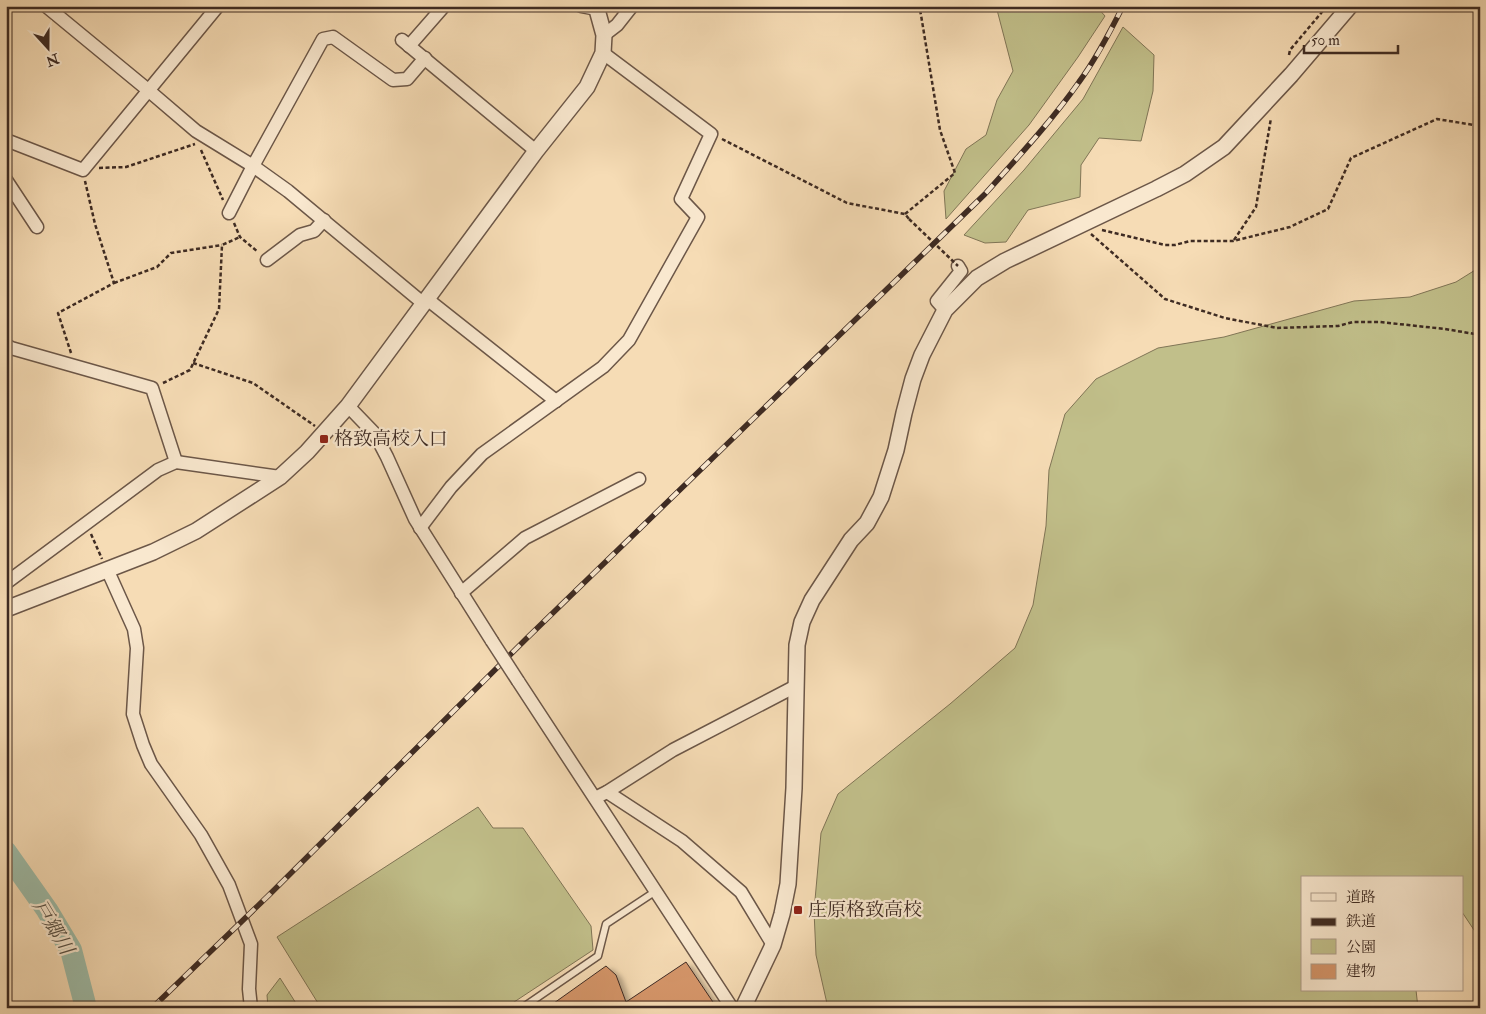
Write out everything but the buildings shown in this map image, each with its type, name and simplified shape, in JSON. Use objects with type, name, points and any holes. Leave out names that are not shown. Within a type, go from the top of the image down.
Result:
[{"type":"street","points":[[46,6],[196,131],[288,190],[425,302],[556,400]]},
{"type":"street","points":[[6,140],[83,170],[218,6]]},
{"type":"street","points":[[444,6],[405,43],[536,151]]},
{"type":"street","points":[[6,608],[153,552],[196,532],[280,477],[307,452],[348,406],[536,151],[587,87],[603,53],[604,35],[596,8],[581,6]]},
{"type":"street","points":[[604,35],[616,25],[632,6]]},
{"type":"street","points":[[742,1008],[773,945],[788,884],[794,788],[797,645],[802,622],[812,600],[851,540],[867,523],[881,497],[896,450],[913,379],[922,355],[945,310],[977,278],[1005,261],[1184,174],[1224,147],[1291,75],[1350,6]]},
{"type":"street","points":[[229,213],[323,40],[333,36],[393,80],[407,79],[425,58]]},
{"type":"street","points":[[420,528],[451,487],[482,454],[603,366],[629,340],[698,217],[681,198],[711,134],[603,53]]},
{"type":"street","points":[[6,180],[37,227]]},
{"type":"street","points":[[267,260],[300,235],[314,231],[324,220]]},
{"type":"street","points":[[945,310],[936,301],[960,271],[958,266]]},
{"type":"street","points":[[6,345],[10,348],[152,388],[176,462]]},
{"type":"street","points":[[348,406],[375,434],[420,528],[732,1008]]},
{"type":"street","points":[[6,583],[158,470],[176,462],[280,477]]},
{"type":"street","points":[[461,592],[525,538],[639,479]]},
{"type":"street","points":[[107,569],[134,629],[137,648],[133,714],[143,745],[151,764],[201,835],[229,885],[251,944],[249,989],[251,1008]]},
{"type":"street","points":[[595,798],[673,750],[796,686]]},
{"type":"street","points":[[607,792],[682,842],[741,892],[773,945]]},
{"type":"lane","points":[[522,1008],[598,956],[606,924],[656,891]]},
{"type":"path","points":[[905,214],[956,173],[940,130],[919,6]]},
{"type":"path","points":[[1288,58],[1290,50],[1327,6]]},
{"type":"path","points":[[1233,241],[1256,207],[1272,110]]},
{"type":"path","points":[[1081,225],[1164,245],[1175,245],[1190,241],[1233,241],[1290,227],[1328,209],[1351,158],[1436,119],[1480,126]]},
{"type":"path","points":[[711,134],[847,202],[905,214],[958,266]]},
{"type":"path","points":[[114,283],[95,224],[83,170],[126,166],[198,143]]},
{"type":"path","points":[[1081,225],[1165,299],[1225,318],[1277,328],[1338,326],[1353,322],[1380,322],[1475,334],[1480,333]]},
{"type":"path","points":[[75,367],[58,312],[114,283],[156,267],[171,254],[222,245],[240,237]]},
{"type":"path","points":[[152,388],[190,370],[219,309],[222,245]]},
{"type":"path","points":[[193,363],[253,383],[324,432]]},
{"type":"path","points":[[86,523],[107,569]]},
{"type":"green space","points":[[996,6],[1096,6],[1105,16],[1029,125],[946,219],[944,191],[966,149],[986,135],[997,100],[1013,71]]},
{"type":"green space","points":[[1123,27],[1154,55],[1153,91],[1141,141],[1099,138],[1081,165],[1080,197],[1028,210],[1006,242],[985,243],[964,235],[1024,170],[1083,99]]},
{"type":"green space","points":[[1480,267],[1480,939],[1464,915],[1464,876],[1301,876],[1301,992],[1416,992],[1418,1008],[828,1008],[816,955],[814,911],[821,833],[838,794],[950,704],[1015,648],[1033,605],[1046,526],[1049,470],[1065,414],[1096,379],[1158,348],[1224,337],[1354,301],[1410,297],[1456,282]]},
{"type":"green space","points":[[478,807],[493,828],[523,828],[591,926],[593,950],[505,1008],[321,1008],[277,937]]},
{"type":"green space","points":[[280,978],[299,1008],[268,1008],[267,995]]},
{"type":"waterway","name":"戸郷川","points":[[6,852],[47,910],[71,950],[86,1008]]},
{"type":"railway","points":[[152,1008],[269,895],[526,639],[985,194],[1034,140],[1068,97],[1097,55],[1123,6]]},
{"type":"place","name":"格致高校入口","points":[[324,439]]},
{"type":"place","name":"庄原格致高校","points":[[798,910]]}]
